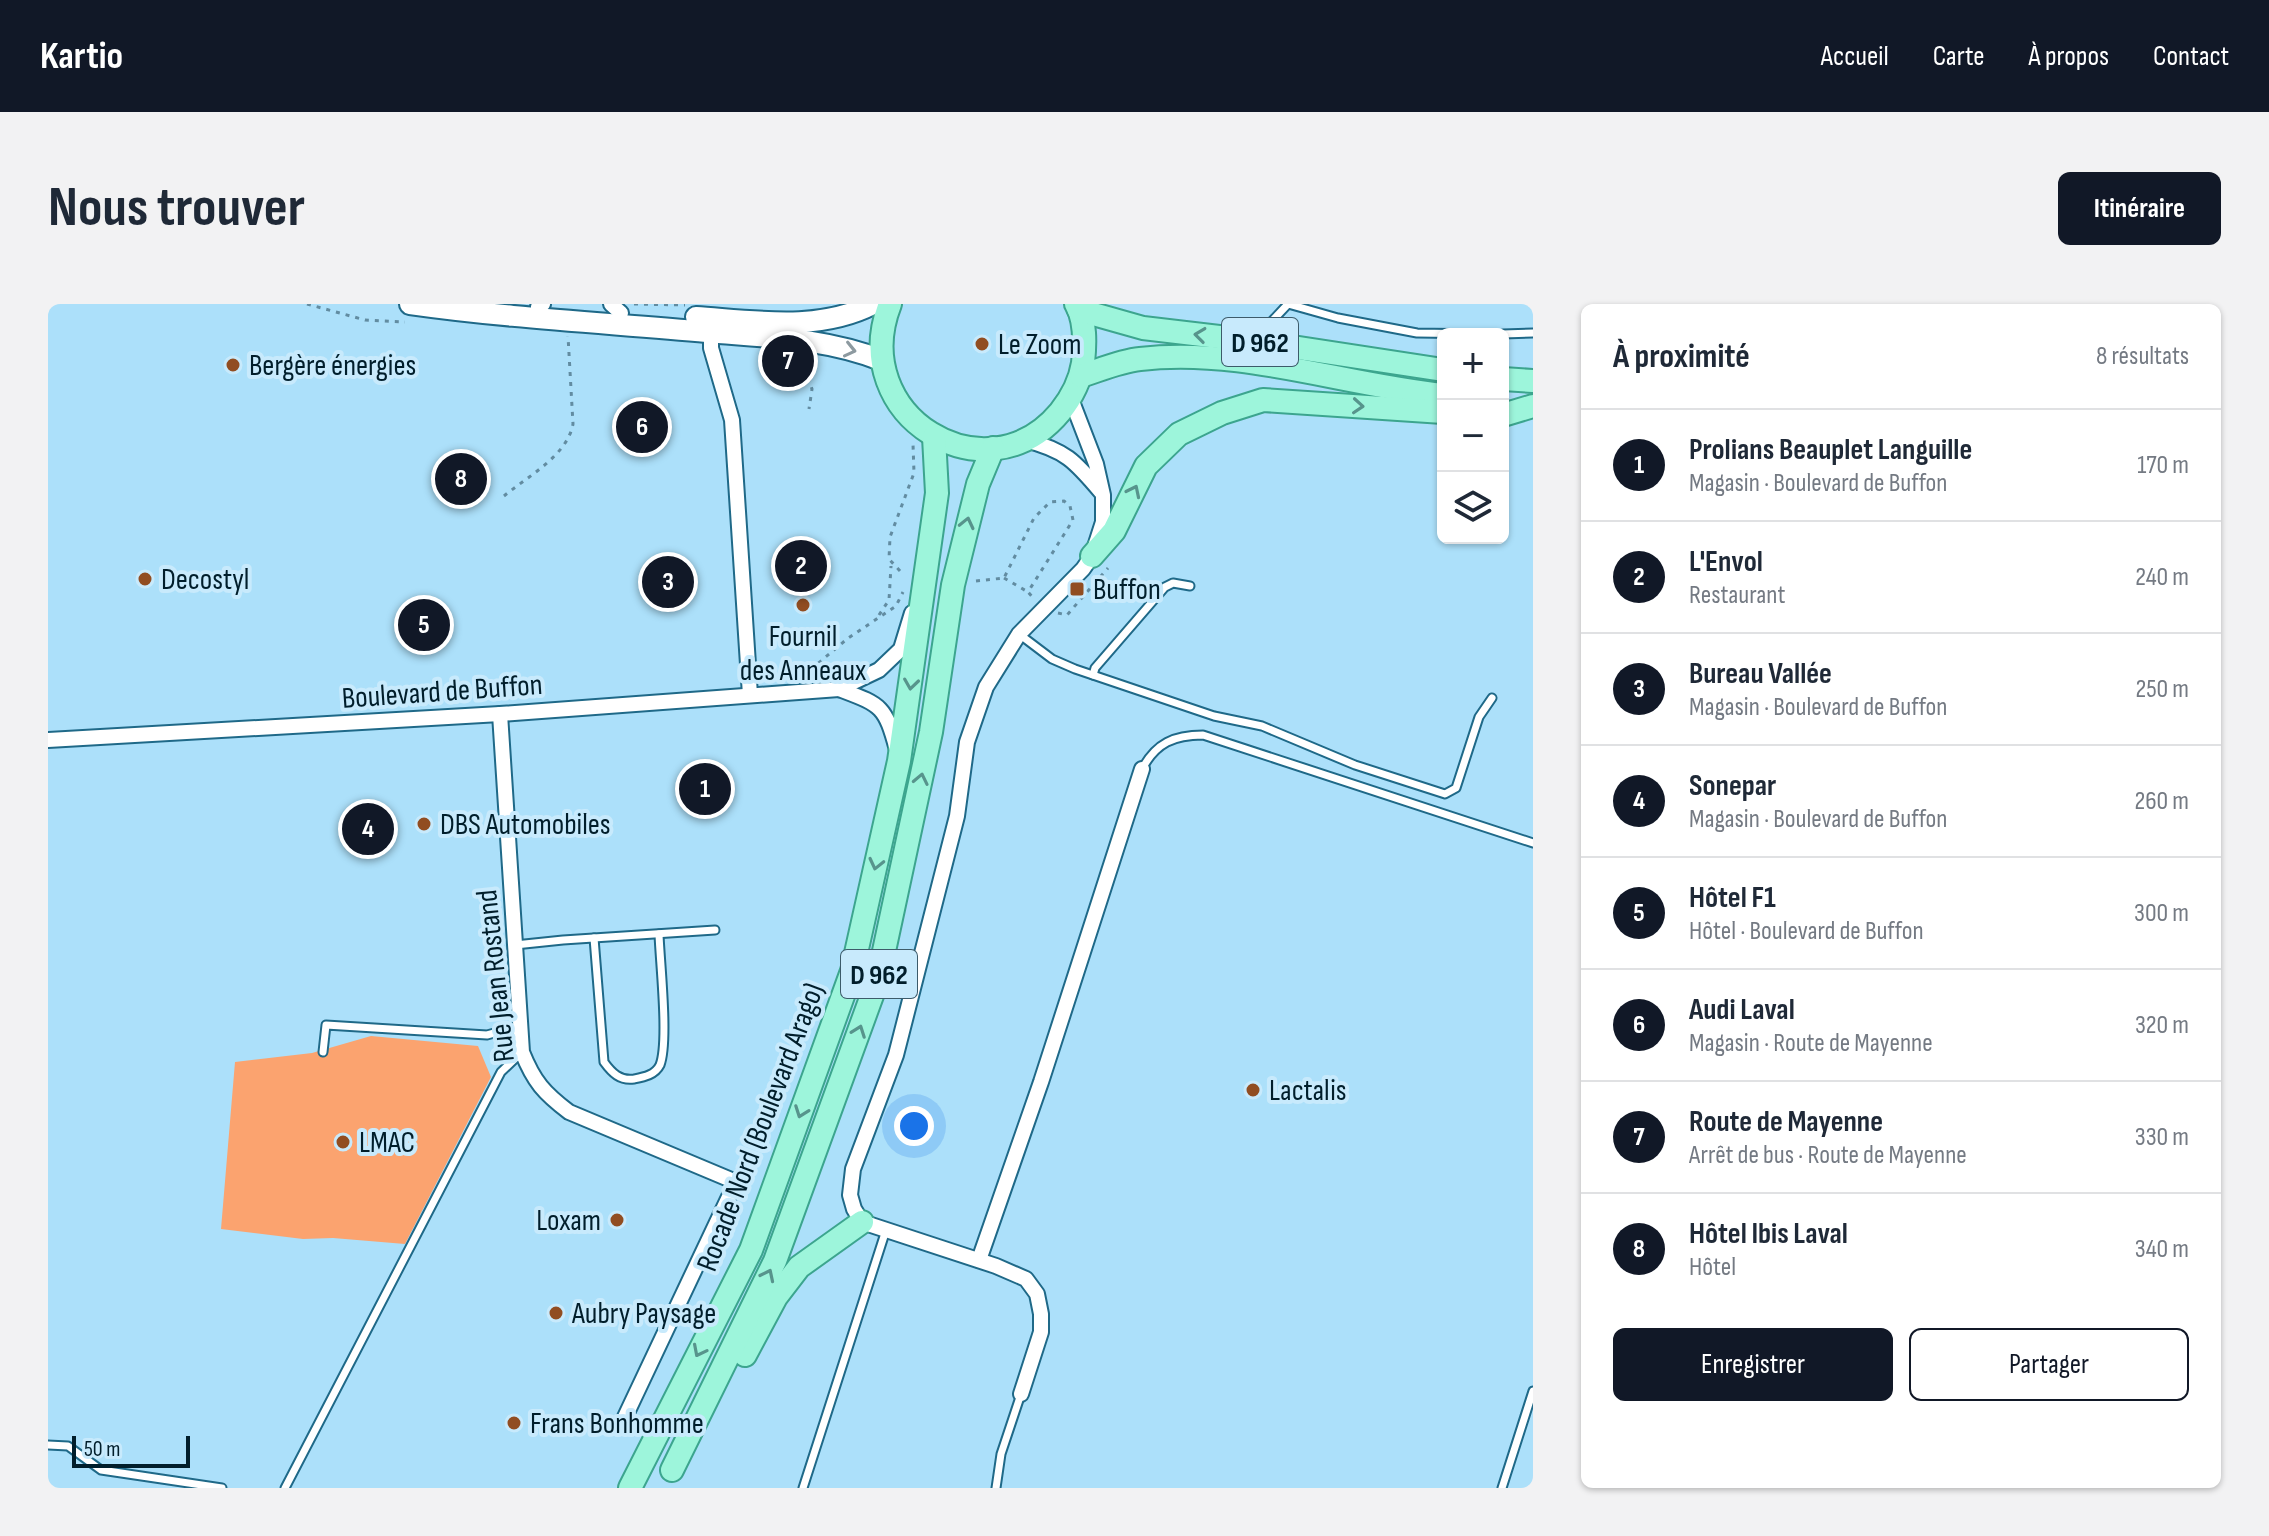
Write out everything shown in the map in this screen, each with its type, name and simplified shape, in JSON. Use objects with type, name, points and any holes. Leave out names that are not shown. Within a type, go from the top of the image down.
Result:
[{"type":"main road","points":[[410,304],[486,315],[792,339],[854,349],[881,360]]},
{"type":"main road","points":[[482,304],[616,308],[807,322],[852,315],[873,304]]},
{"type":"main road","points":[[890,304],[882,325],[881,360],[887,383],[898,405],[915,423],[926,443],[993,448],[1025,440],[1051,423],[1071,399],[1081,376],[1085,343],[1077,307]]},
{"type":"main road","name":"D 962","points":[[1077,307],[1143,328],[1437,369]]},
{"type":"main road","name":"D 962","points":[[1081,376],[1137,359],[1189,356],[1238,361],[1437,394]]},
{"type":"main road","points":[[1509,379],[1533,381]]},
{"type":"main road","points":[[1092,556],[1114,531],[1146,466],[1179,434],[1222,413],[1263,400],[1437,412]]},
{"type":"main road","points":[[1509,403],[1533,406]]},
{"type":"main road","points":[[1509,413],[1533,406]]},
{"type":"main road","name":"Rocade Nord (Boulevard Arago)","points":[[630,1488],[751,1250],[852,971],[899,761],[930,551],[937,493],[926,443]]},
{"type":"main road","name":"D 962","points":[[667,1479],[775,1261],[878,979],[931,732],[953,585],[978,484],[993,448]]},
{"type":"main road","points":[[667,1479],[727,1386],[776,1297],[799,1267],[862,1222]]},
{"type":"street","points":[[711,332],[711,348],[732,420],[750,695]]},
{"type":"street","points":[[1021,1394],[1041,1332],[1037,1294],[1026,1279],[979,1260],[862,1222],[850,1195],[853,1169],[900,1040],[957,816],[967,742],[986,687],[1019,634],[1072,581],[1092,556],[1103,522],[1103,495],[1096,464],[1071,399]]},
{"type":"street","points":[[1025,440],[1055,448],[1079,466],[1103,495]]},
{"type":"street","points":[[839,689],[879,670],[901,649],[930,551]]},
{"type":"street","points":[[839,689],[875,703],[889,723],[899,761]]},
{"type":"street","name":"Boulevard de Buffon","points":[[48,740],[500,714],[839,689]]},
{"type":"street","name":"Rue Jean Rostand","points":[[500,714],[522,1052],[532,1079],[548,1097],[569,1112],[736,1182],[625,1417]]},
{"type":"street","points":[[979,1260],[1041,1082],[1142,769]]},
{"type":"lane","points":[[1253,341],[1288,304],[1338,318],[1417,333],[1437,333]]},
{"type":"lane","points":[[1509,334],[1533,333]]},
{"type":"lane","points":[[1093,675],[1095,668],[1165,587],[1173,583],[1190,586]]},
{"type":"lane","points":[[1019,634],[1052,659],[1093,675],[1214,716],[1262,726],[1355,765],[1445,794],[1456,788],[1479,717],[1492,698]]},
{"type":"lane","points":[[1142,769],[1158,746],[1170,738],[1203,735],[1533,843]]},
{"type":"lane","points":[[515,945],[715,930]]},
{"type":"lane","points":[[594,938],[604,1062],[613,1075],[629,1080],[650,1076],[659,1067],[664,1046],[659,934]]},
{"type":"lane","points":[[323,1052],[326,1025],[487,1035],[520,1026]]},
{"type":"lane","points":[[285,1488],[501,1072],[522,1052]]},
{"type":"lane","points":[[803,1488],[886,1230]]},
{"type":"lane","points":[[1502,1488],[1533,1391]]},
{"type":"lane","points":[[996,1488],[1001,1454],[1021,1394]]},
{"type":"lane","points":[[48,1445],[68,1446],[101,1470],[222,1488]]},
{"type":"path","points":[[504,496],[571,437],[568,332]]},
{"type":"path","points":[[801,359],[812,389],[809,409]]},
{"type":"path","points":[[877,618],[889,600],[890,537],[914,473],[913,436],[926,443]]},
{"type":"path","points":[[1004,578],[1034,518],[1050,502],[1064,501],[1074,512],[1073,520],[1028,592]]},
{"type":"path","points":[[1062,615],[1067,615],[1085,597],[1115,558]]},
{"type":"path","points":[[891,564],[900,571]]},
{"type":"path","points":[[976,581],[1004,578],[1028,592],[1032,598]]},
{"type":"path","points":[[793,676],[804,676],[824,656],[896,606],[907,584]]},
{"type":"shaded area","name":"LMAC","points":[[371,1036],[478,1046],[491,1077],[405,1244],[333,1238],[303,1239],[221,1229],[235,1062],[312,1053]]},
{"type":"place","name":"Le Zoom","points":[[982,344]]},
{"type":"place","name":"Route de Mayenne","points":[[788,361]]},
{"type":"place","name":"Bergère énergies","points":[[233,365]]},
{"type":"place","name":"Audi Laval","points":[[642,427]]},
{"type":"place","name":"Hôtel Ibis Laval","points":[[461,479]]},
{"type":"place","name":"L'Envol","points":[[801,566]]},
{"type":"place","name":"Decostyl","points":[[145,579]]},
{"type":"place","name":"Bureau Vallée","points":[[668,582]]},
{"type":"place","name":"Buffon","points":[[1077,589]]},
{"type":"place","name":"Fournil des Anneaux","points":[[803,605]]},
{"type":"place","name":"Hôtel F1","points":[[424,625]]},
{"type":"place","name":"Prolians Beauplet Languille","points":[[705,789]]},
{"type":"place","name":"DBS Automobiles","points":[[424,824]]},
{"type":"place","name":"Sonepar","points":[[368,829]]},
{"type":"place","name":"Lactalis","points":[[1253,1090]]},
{"type":"place","name":"LMAC","points":[[343,1142]]},
{"type":"place","name":"Loxam","points":[[617,1220]]},
{"type":"place","name":"Aubry Paysage","points":[[556,1313]]},
{"type":"place","name":"Frans Bonhomme","points":[[514,1423]]}]
